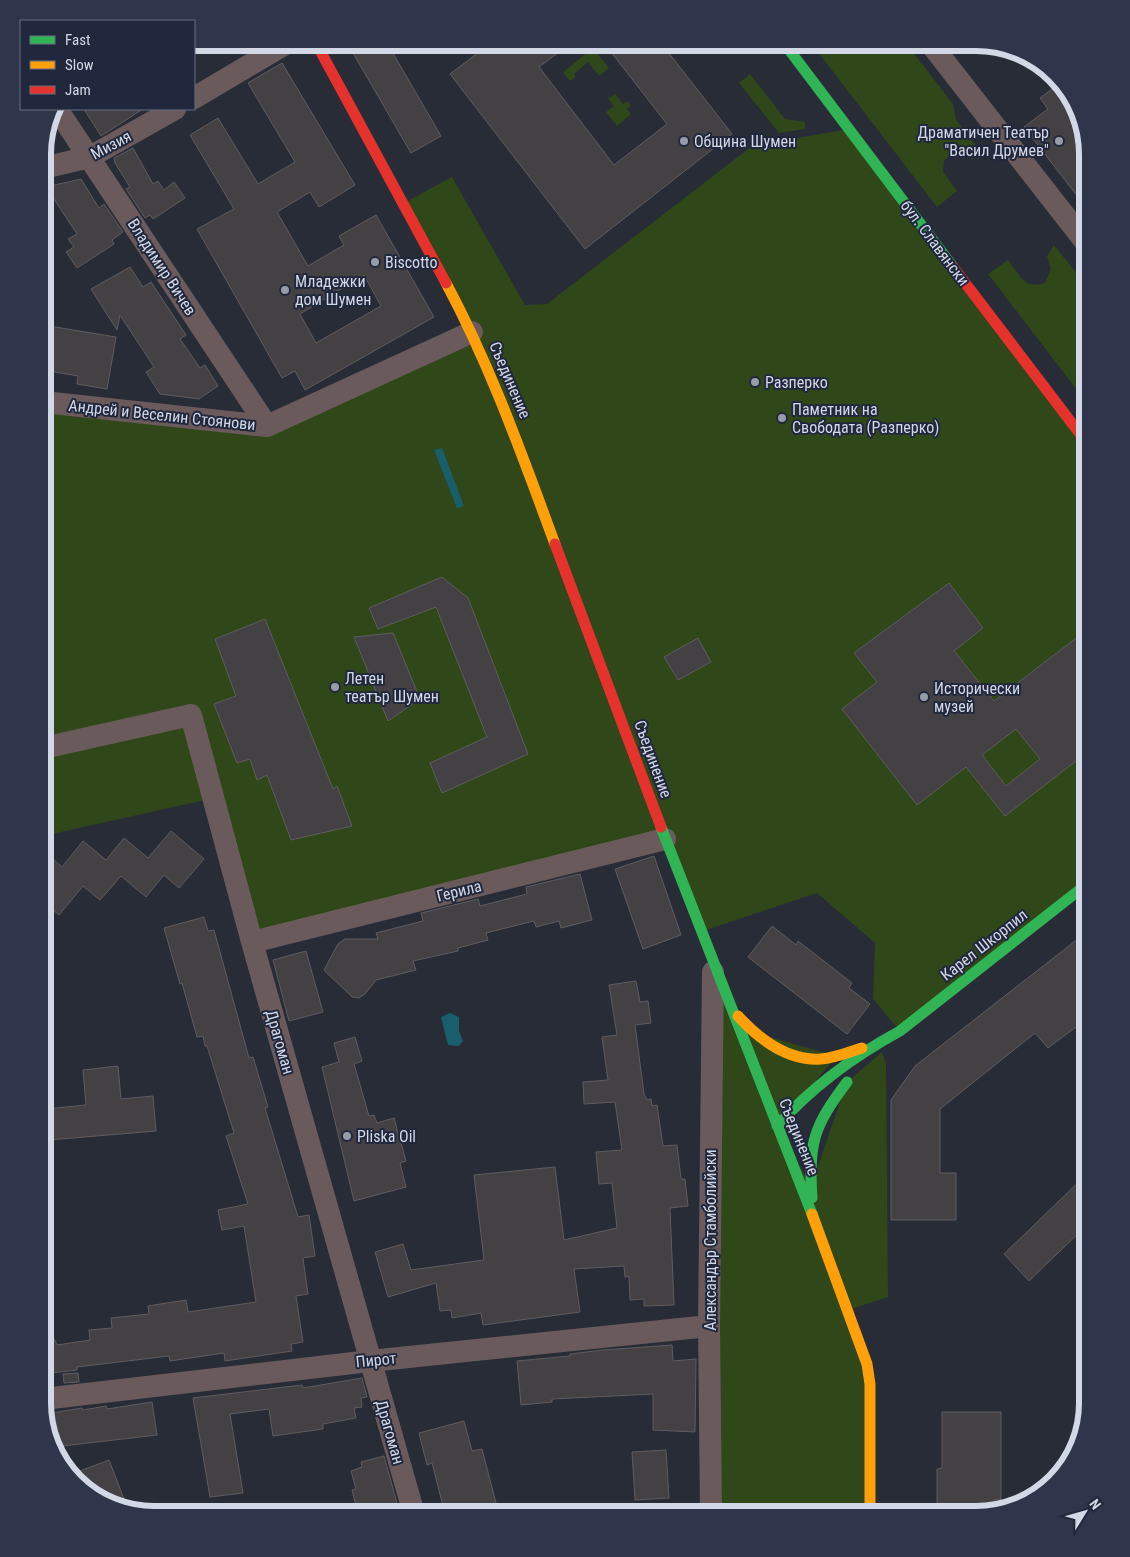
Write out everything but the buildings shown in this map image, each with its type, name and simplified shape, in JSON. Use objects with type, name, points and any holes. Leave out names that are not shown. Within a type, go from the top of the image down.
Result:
[{"type":"street","points":[[195,97],[272,51]]},
{"type":"street","name":"Съединение","points":[[321,51],[472,332],[536,486],[665,839],[812,1214],[867,1364],[870,1384],[870,1506]]},
{"type":"street","name":"бул. Славянски","points":[[790,51],[1079,432]]},
{"type":"street","points":[[936,51],[1079,233]]},
{"type":"street","name":"Мизия","points":[[51,166],[90,157],[173,110]]},
{"type":"street","name":"Владимир Вичев","points":[[60,112],[267,426]]},
{"type":"street","name":"Андрей и Веселин Стоянови","points":[[51,403],[267,426],[472,332]]},
{"type":"street","name":"Драгоман","points":[[51,746],[191,715],[252,942],[412,1506]]},
{"type":"street","name":"Герила","points":[[252,942],[665,839]]},
{"type":"street","name":"Карел Шкорпил","points":[[868,1064],[882,1052],[900,1031],[1079,891]]},
{"type":"street","name":"Александър Стамболийски","points":[[711,1506],[709,1326],[714,966]]},
{"type":"street","points":[[730,1007],[751,1032],[784,1051],[798,1056],[818,1059],[838,1056],[873,1044]]},
{"type":"street","name":"Карел Шкорпил","points":[[777,1126],[790,1111],[873,1044],[900,1031]]},
{"type":"street","points":[[777,1126],[797,1118],[813,1108],[851,1079],[822,1117],[814,1142],[811,1166],[812,1214]]},
{"type":"street","name":"Пирот","points":[[51,1399],[370,1361],[709,1326]]},
{"type":"green space","points":[[589,51],[595,51],[609,68],[599,76],[588,62],[574,74],[576,77],[570,81],[563,72]]},
{"type":"green space","points":[[817,51],[912,51],[953,104],[956,120],[982,153],[972,159],[965,154],[958,154],[944,160],[943,172],[957,191],[937,207]]},
{"type":"green space","points":[[750,74],[785,119],[805,122],[805,129],[779,133],[739,83]]},
{"type":"green space","points":[[615,94],[623,104],[628,101],[631,106],[627,109],[631,114],[617,126],[606,112],[614,106],[608,99]]},
{"type":"green space","points":[[849,129],[1079,432],[1079,890],[900,1031],[873,999],[875,943],[817,893],[700,932],[664,839],[252,942],[214,798],[51,834],[51,403],[267,426],[471,332],[402,204],[452,177],[525,305],[547,304],[752,146]]},
{"type":"green space","points":[[1054,245],[1079,276],[1079,393],[988,274],[1008,260],[1019,276],[1027,283],[1038,285],[1045,283],[1051,269],[1047,256]]},
{"type":"green space","points":[[714,966],[751,1032],[837,1056],[777,1126],[811,1186],[847,1082],[882,1052],[886,1064],[888,1297],[848,1310],[867,1364],[870,1506],[711,1506]]},
{"type":"water","points":[[442,448],[464,506],[457,508],[434,450]]},
{"type":"water","points":[[450,1013],[459,1017],[459,1031],[463,1041],[459,1046],[448,1045],[441,1017]]},
{"type":"traffic: fast","points":[[790,51],[953,267]]},
{"type":"traffic: fast","points":[[661,827],[812,1214]]},
{"type":"traffic: fast","points":[[777,1126],[834,1073],[900,1031],[1079,890]]},
{"type":"traffic: fast","points":[[812,1198],[811,1162],[816,1136],[820,1123],[847,1082]]},
{"type":"traffic: slow","points":[[446,283],[492,379],[555,544]]},
{"type":"traffic: slow","points":[[738,1016],[755,1033],[775,1047],[797,1056],[821,1059],[862,1048]]},
{"type":"traffic: slow","points":[[812,1214],[867,1364],[870,1384],[870,1506]]},
{"type":"traffic: jam","points":[[320,51],[446,283]]},
{"type":"traffic: jam","points":[[953,267],[1079,432]]},
{"type":"traffic: jam","points":[[555,544],[661,827]]},
{"type":"place","name":"Община Шумен","points":[[684,141]]},
{"type":"place","name":"Драматичен Театър \"Васил Друмев\"","points":[[1059,141]]},
{"type":"place","name":"Biscotto","points":[[375,262]]},
{"type":"place","name":"Младежки дом Шумен","points":[[285,290]]},
{"type":"place","name":"Разперко","points":[[755,382]]},
{"type":"place","name":"Паметник на Свободата (Разперко)","points":[[782,418]]},
{"type":"place","name":"Летен театър Шумен","points":[[335,687]]},
{"type":"place","name":"Исторически музей","points":[[924,697]]},
{"type":"place","name":"Pliska Oil","points":[[347,1136]]}]
